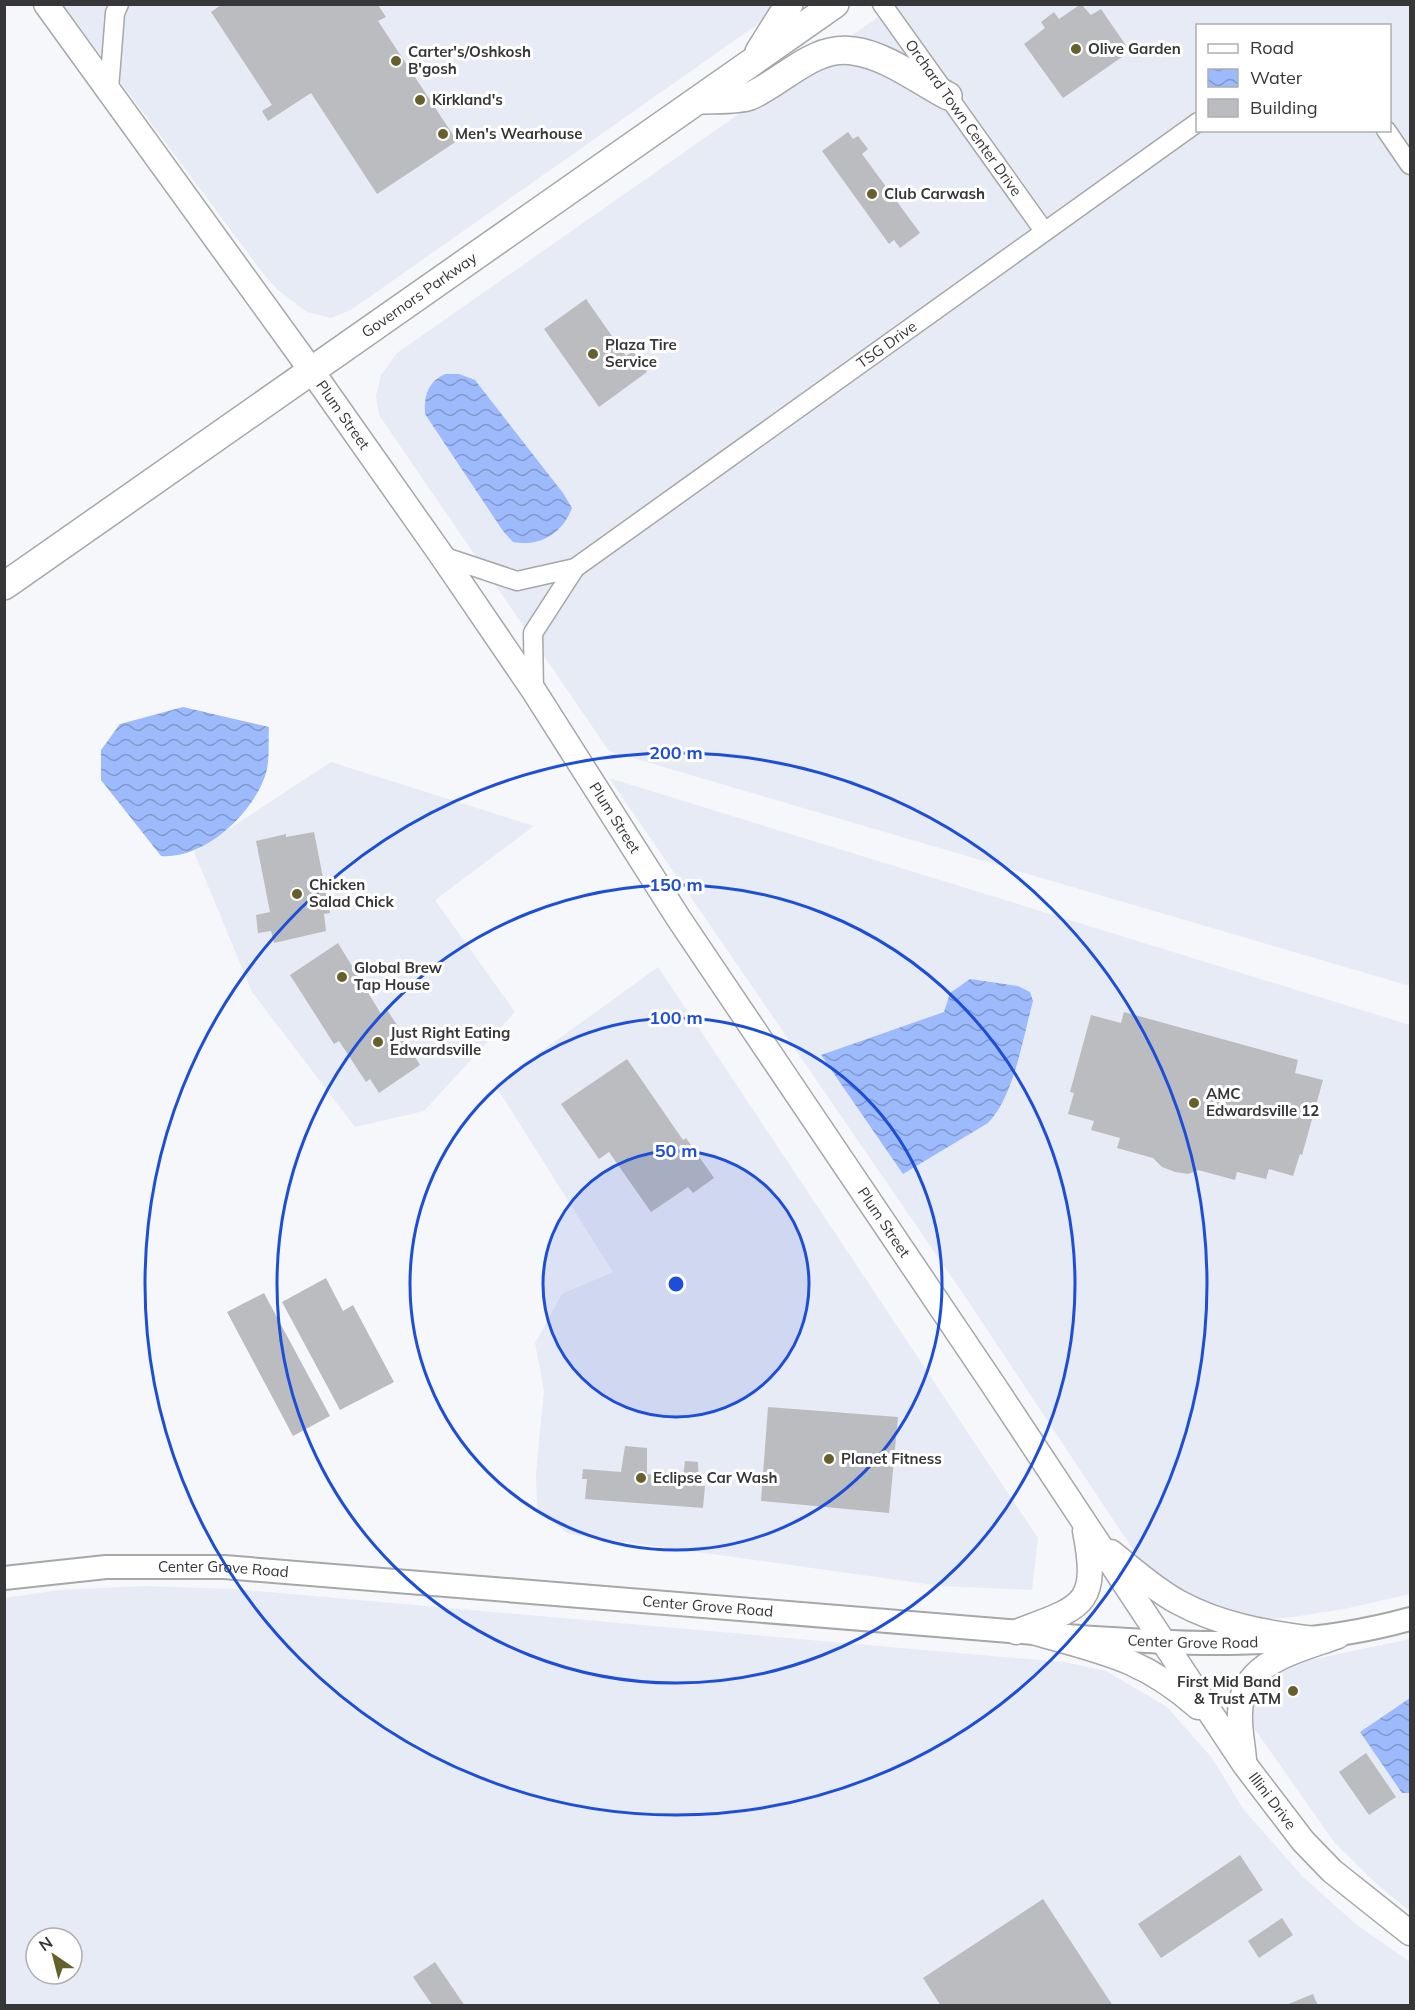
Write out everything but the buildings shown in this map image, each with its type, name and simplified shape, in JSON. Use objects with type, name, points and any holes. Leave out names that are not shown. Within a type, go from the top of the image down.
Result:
[{"type":"main road","points":[[753,62],[789,4]]},
{"type":"main road","name":"Governors Parkway","points":[[4,586],[835,4]]},
{"type":"main road","name":"Plum Street","points":[[50,5],[442,556],[534,692],[679,919],[873,1205],[1163,1643]]},
{"type":"main road","points":[[698,100],[748,96],[799,65],[831,52],[853,51],[885,62],[948,96]]},
{"type":"main road","points":[[1026,1633],[1079,1604],[1087,1595],[1091,1580],[1089,1531]]},
{"type":"main road","points":[[1089,1531],[1176,1601],[1211,1617],[1246,1629],[1314,1639]]},
{"type":"main road","points":[[1026,1633],[1126,1660],[1164,1678],[1214,1724],[1245,1765]]},
{"type":"main road","points":[[1245,1765],[1240,1713],[1248,1683],[1273,1660],[1338,1636]]},
{"type":"main road","name":"Illini Drive","points":[[1163,1643],[1245,1765],[1303,1841],[1332,1871],[1410,1933]]},
{"type":"street","points":[[109,89],[115,13],[119,4]]},
{"type":"street","name":"Orchard Town Center Drive","points":[[882,4],[1044,231]]},
{"type":"street","name":"TSG Drive","points":[[534,692],[533,633],[575,568],[1196,123]]},
{"type":"street","points":[[1387,132],[1410,165]]},
{"type":"street","name":"TSG Drive","points":[[442,556],[517,581],[575,568]]},
{"type":"street","name":"Center Grove Road","points":[[4,1578],[106,1567],[224,1567],[1026,1633],[1163,1643],[1231,1645],[1338,1636],[1410,1619]]},
{"type":"shaded area","points":[[63,5],[785,5],[351,310],[331,318],[307,312],[278,290],[262,272]]},
{"type":"shaded area","points":[[895,5],[1410,5],[1410,986],[609,751],[379,415],[376,396],[381,375],[397,353]]},
{"type":"shaded area","points":[[331,762],[534,826],[435,900],[515,1012],[424,1111],[355,1127],[252,992],[194,852]]},
{"type":"shaded area","points":[[609,778],[1410,1025],[1410,1594],[1344,1609],[1286,1618],[1248,1620],[1222,1614],[1159,1578],[1138,1557],[966,1298]]},
{"type":"shaded area","points":[[658,967],[1038,1538],[1032,1590],[941,1586],[568,1534],[537,1509],[536,1473],[544,1390],[535,1343],[562,1294],[613,1272],[495,1085]]},
{"type":"shaded area","points":[[145,1586],[234,1589],[1064,1662],[1106,1671],[1167,1707],[1212,1758],[1244,1810],[1303,1877],[1357,1925],[1410,1962],[1410,2006],[5,2006],[5,1598],[60,1590]]},
{"type":"shaded area","points":[[1410,1639],[1410,1912],[1369,1877],[1334,1842],[1254,1728],[1248,1711],[1254,1694],[1266,1680],[1296,1663]]},
{"type":"water","points":[[445,374],[459,374],[475,380],[563,493],[572,508],[562,525],[549,537],[532,542],[513,542],[503,531],[425,414],[428,390],[439,377]]},
{"type":"water","points":[[183,707],[269,727],[267,768],[260,788],[251,803],[225,831],[194,850],[177,855],[161,856],[101,780],[101,750],[120,724]]},
{"type":"water","points":[[970,979],[1018,986],[1030,992],[1033,1001],[1011,1082],[1005,1098],[988,1123],[903,1174],[821,1055],[944,1012],[950,993]]},
{"type":"water","points":[[1410,1698],[1410,1793],[1402,1793],[1360,1732]]},
{"type":"place","name":"Olive Garden","points":[[1076,49]]},
{"type":"place","name":"Carter's/Oshkosh B'gosh","points":[[396,61]]},
{"type":"place","name":"Kirkland's","points":[[420,100]]},
{"type":"place","name":"Men's Wearhouse","points":[[443,134]]},
{"type":"place","name":"Club Carwash","points":[[872,194]]},
{"type":"place","name":"Plaza Tire Service","points":[[593,354]]},
{"type":"place","name":"Chicken Salad Chick","points":[[297,894]]},
{"type":"place","name":"Global Brew Tap House","points":[[342,977]]},
{"type":"place","name":"Just Right Eating Edwardsville","points":[[378,1042]]},
{"type":"place","name":"AMC Edwardsville 12","points":[[1194,1103]]},
{"type":"place","name":"Planet Fitness","points":[[829,1459]]},
{"type":"place","name":"Eclipse Car Wash","points":[[641,1478]]},
{"type":"place","name":"First Mid Band & Trust ATM","points":[[1293,1691]]}]
